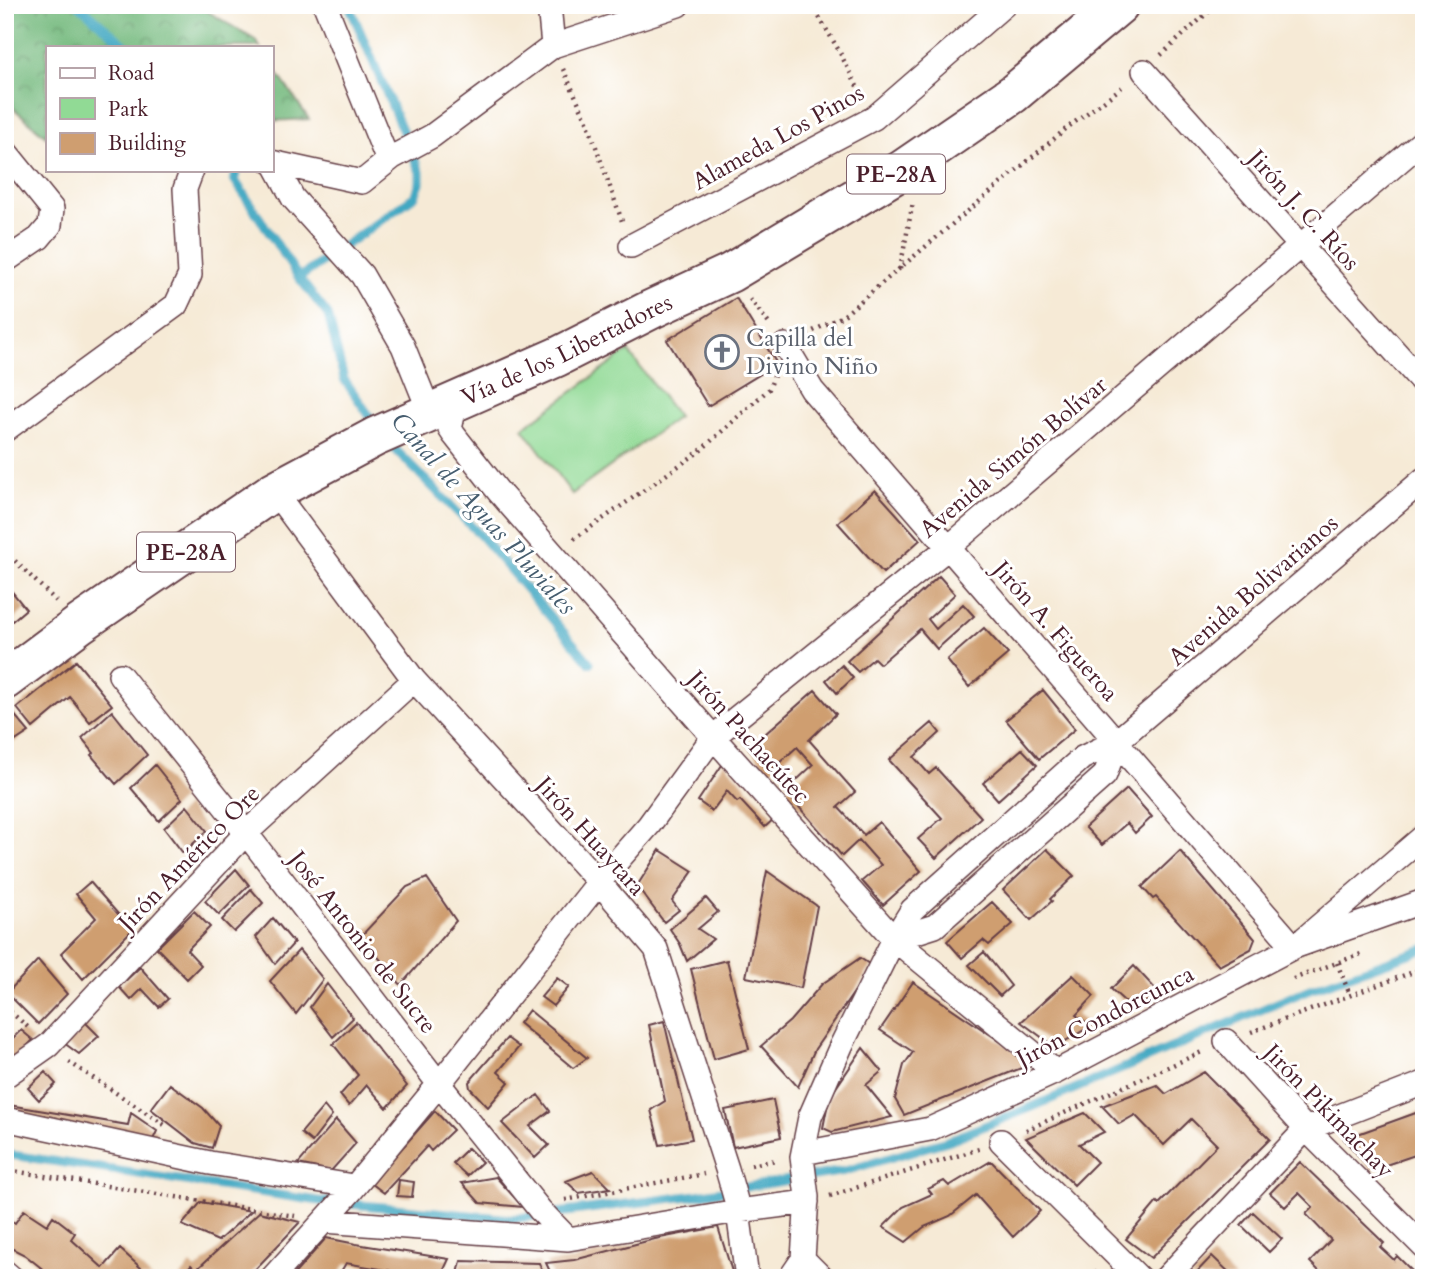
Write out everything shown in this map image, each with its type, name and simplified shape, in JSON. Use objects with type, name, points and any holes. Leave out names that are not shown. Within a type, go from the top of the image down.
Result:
[{"type":"highway","name":"Vía de los Libertadores","points":[[5,680],[80,624],[274,491],[375,437],[557,357],[730,273],[914,162],[1013,94],[1119,5]]},
{"type":"street","points":[[325,5],[390,159]]},
{"type":"street","points":[[548,5],[553,46]]},
{"type":"street","points":[[273,162],[362,182],[390,159],[432,136],[553,46],[678,5]]},
{"type":"street","name":"Alameda Los Pinos","points":[[631,246],[874,118],[1004,5]]},
{"type":"street","name":"Jirón J. C. Ríos","points":[[1144,71],[1424,384]]},
{"type":"street","name":"Avenida Simón Bolívar","points":[[272,1278],[353,1188],[439,1084],[599,882],[649,824],[713,737],[949,547],[1424,140]]},
{"type":"street","points":[[5,151],[52,209],[50,225],[39,238],[5,261]]},
{"type":"street","points":[[273,162],[293,198],[362,275],[403,346],[443,407]]},
{"type":"street","points":[[5,430],[176,305],[190,275],[185,190],[191,172]]},
{"type":"street","name":"Jirón A. Figueroa","points":[[785,345],[812,390],[1294,947]]},
{"type":"street","name":"Jirón Pachacútec","points":[[443,407],[454,435],[553,554],[894,939],[1056,1072]]},
{"type":"street","name":"Avenida Bolivarianos","points":[[797,1268],[807,1200],[802,1155],[810,1116],[841,1046],[894,939],[912,910],[1082,758],[1117,741],[1424,478]]},
{"type":"street","name":"Jirón Huaytara","points":[[274,491],[414,680],[599,882],[656,949],[727,1171],[737,1208],[747,1278]]},
{"type":"street","name":"José Antonio de Sucre","points":[[120,676],[246,833],[439,1084],[540,1210],[565,1236]]},
{"type":"street","name":"Jirón Américo Ore","points":[[5,1076],[48,1045],[246,833],[414,680]]},
{"type":"street","points":[[1294,947],[1424,836]]},
{"type":"street","name":"Jirón Condorcunca","points":[[802,1155],[930,1129],[1056,1072],[1294,947],[1424,901]]},
{"type":"street","name":"Jirón Pikimachay","points":[[1226,1041],[1306,1129],[1424,1247]]},
{"type":"street","points":[[1166,1278],[1306,1129],[1424,1083]]},
{"type":"street","points":[[5,1119],[210,1163],[353,1188]]},
{"type":"street","points":[[1001,1141],[1139,1278]]},
{"type":"street","points":[[325,1220],[565,1236],[737,1208],[807,1200]]},
{"type":"street","points":[[797,1268],[822,1278]]},
{"type":"street","points":[[5,1272],[12,1278]]},
{"type":"path","points":[[812,5],[874,118]]},
{"type":"path","points":[[553,554],[700,451],[769,389],[785,345],[843,316],[1067,128],[1144,71],[1216,5]]},
{"type":"path","points":[[553,46],[587,121],[631,246]]},
{"type":"path","points":[[900,270],[913,209],[914,162]]},
{"type":"path","points":[[730,273],[785,345]]},
{"type":"path","points":[[5,551],[80,624]]},
{"type":"path","points":[[1337,962],[1350,995]]},
{"type":"path","points":[[807,1200],[905,1174],[1001,1141],[1226,1041],[1424,968]]},
{"type":"path","points":[[5,1007],[74,1066],[169,1129]]},
{"type":"path","points":[[5,1137],[7,1170],[325,1220]]},
{"type":"green space","points":[[5,5],[197,5],[255,40],[259,46],[46,46],[46,136],[5,101]]},
{"type":"green space","points":[[273,67],[309,119],[273,121]]},
{"type":"green space","points":[[628,351],[678,417],[572,494],[523,428]]},
{"type":"building","name":"Capilla del Divino Niño","points":[[736,298],[777,364],[708,406],[667,340]]},
{"type":"building","points":[[875,490],[920,540],[883,573],[838,523]]},
{"type":"building","points":[[939,576],[955,594],[928,619],[936,629],[963,604],[974,616],[937,649],[920,629],[880,664],[874,658],[858,672],[847,661]]},
{"type":"building","points":[[5,583],[26,609],[5,627]]},
{"type":"building","points":[[984,628],[1008,654],[969,687],[947,660]]},
{"type":"building","points":[[76,661],[112,705],[90,722],[70,697],[33,728],[17,708]]},
{"type":"building","points":[[842,665],[853,678],[837,693],[826,680]]},
{"type":"building","points":[[815,690],[836,714],[809,740],[855,792],[838,807],[864,835],[879,822],[921,871],[883,905],[862,881],[881,865],[859,840],[842,856],[785,791],[813,765],[797,747],[769,772],[749,748]]},
{"type":"building","points":[[1043,690],[1075,729],[1039,759],[1006,720]]},
{"type":"building","points":[[112,711],[147,755],[116,784],[91,755],[94,753],[82,738]]},
{"type":"building","points":[[12,712],[29,732],[8,746],[11,749],[5,754],[5,717]]},
{"type":"building","points":[[932,723],[940,733],[914,757],[929,774],[936,768],[981,817],[936,858],[918,839],[942,818],[889,760]]},
{"type":"building","points":[[1022,749],[1037,765],[998,800],[983,783]]},
{"type":"building","points":[[724,762],[775,818],[765,827],[740,800],[737,802],[727,791],[712,811],[698,801]]},
{"type":"building","points":[[155,765],[182,799],[159,821],[131,788]]},
{"type":"building","points":[[1127,789],[1152,817],[1135,833],[1127,823],[1102,845],[1085,827]]},
{"type":"building","points":[[187,806],[207,831],[183,853],[164,828]]},
{"type":"building","points":[[1047,849],[1074,876],[1031,920],[1003,890]]},
{"type":"building","points":[[660,850],[693,871],[672,901],[679,910],[664,922],[637,886]]},
{"type":"building","points":[[1180,851],[1255,939],[1251,949],[1219,966],[1156,897],[1153,899],[1142,887]]},
{"type":"building","points":[[236,869],[249,885],[219,915],[205,901]]},
{"type":"building","points":[[767,871],[817,906],[801,988],[746,977]]},
{"type":"building","points":[[427,878],[456,921],[401,985],[361,936],[407,887]]},
{"type":"building","points":[[90,882],[132,930],[83,979],[61,953],[96,918],[76,894]]},
{"type":"building","points":[[251,889],[263,903],[234,932],[222,920]]},
{"type":"building","points":[[706,898],[718,912],[698,929],[713,939],[687,961],[670,929]]},
{"type":"building","points":[[992,902],[1013,924],[989,945],[983,940],[962,958],[947,941]]},
{"type":"building","points":[[194,911],[210,927],[187,950],[201,965],[187,979],[157,948]]},
{"type":"building","points":[[273,918],[294,943],[275,964],[256,937]]},
{"type":"building","points":[[299,950],[323,979],[296,1014],[270,981]]},
{"type":"building","points":[[984,952],[1011,986],[1000,996],[969,965]]},
{"type":"building","points":[[860,958],[872,966],[815,1049],[798,1087],[761,1046],[790,1021],[822,984]]},
{"type":"building","points":[[38,960],[67,994],[38,1024],[7,993]]},
{"type":"building","points":[[727,960],[749,1049],[714,1059],[691,969]]},
{"type":"building","points":[[1134,966],[1160,994],[1133,1009],[1111,989]]},
{"type":"building","points":[[140,967],[168,999],[159,1007],[142,989],[131,1000],[119,987]]},
{"type":"building","points":[[1073,975],[1094,996],[1076,1015],[1091,1026],[1055,1047],[1021,1022]]},
{"type":"building","points":[[557,978],[569,987],[553,1006],[541,997]]},
{"type":"building","points":[[913,982],[1034,1063],[904,1115],[895,1099],[904,1065],[913,1052],[880,1030]]},
{"type":"building","points":[[327,984],[353,1018],[333,1037],[310,1007]]},
{"type":"building","points":[[529,1010],[587,1058],[573,1068],[519,1023]]},
{"type":"building","points":[[664,1021],[692,1139],[660,1145],[651,1110],[665,1101],[649,1025]]},
{"type":"building","points":[[85,1022],[99,1036],[79,1054],[64,1043]]},
{"type":"building","points":[[356,1022],[407,1086],[387,1108],[367,1085],[349,1106],[340,1095],[358,1075],[333,1044]]},
{"type":"building","points":[[21,1030],[33,1040],[5,1069],[5,1046]]},
{"type":"building","points":[[507,1038],[519,1047],[498,1072],[509,1082],[488,1107],[470,1088],[469,1082]]},
{"type":"building","points":[[863,1048],[882,1071],[866,1085],[892,1117],[832,1132],[823,1128],[829,1098]]},
{"type":"building","points":[[45,1072],[56,1084],[39,1100],[28,1088]]},
{"type":"building","points":[[1204,1072],[1270,1139],[1151,1258],[1126,1239],[1157,1202],[1159,1204],[1217,1145],[1191,1119],[1164,1145],[1135,1115],[1119,1124],[1102,1106],[1157,1085],[1166,1094]]},
{"type":"building","points":[[170,1084],[203,1108],[219,1126],[212,1148],[195,1143],[151,1109]]},
{"type":"building","points":[[538,1095],[550,1111],[530,1126],[549,1145],[535,1158],[502,1123]]},
{"type":"building","points":[[773,1100],[781,1137],[733,1147],[725,1110]]},
{"type":"building","points":[[9,1105],[128,1125],[131,1113],[157,1131],[152,1142],[14,1120]]},
{"type":"building","points":[[324,1106],[332,1116],[312,1142],[301,1133]]},
{"type":"building","points":[[1424,1110],[1424,1152],[1371,1170],[1344,1139]]},
{"type":"building","points":[[435,1111],[453,1130],[431,1151],[427,1146],[384,1193],[371,1183]]},
{"type":"building","points":[[1085,1113],[1104,1132],[1079,1144],[1097,1162],[1074,1185],[1026,1138]]},
{"type":"building","points":[[336,1120],[356,1143],[331,1171],[298,1164]]},
{"type":"building","points":[[468,1148],[482,1162],[467,1176],[453,1163]]},
{"type":"building","points":[[991,1161],[1040,1211],[1013,1237],[976,1195],[950,1216],[924,1227],[906,1242],[883,1227],[903,1207],[932,1194],[928,1189],[944,1181],[949,1186]]},
{"type":"building","points":[[1300,1162],[1384,1243],[1380,1247],[1394,1260],[1397,1256],[1419,1278],[1326,1278],[1310,1262],[1331,1240],[1306,1214],[1313,1207],[1299,1193],[1285,1207],[1270,1193]]},
{"type":"building","points":[[593,1171],[610,1188],[579,1193],[566,1181]]},
{"type":"building","points":[[496,1177],[523,1207],[480,1203],[462,1183]]},
{"type":"building","points":[[399,1180],[414,1182],[412,1197],[397,1196]]},
{"type":"building","points":[[201,1202],[251,1211],[218,1241],[182,1225]]},
{"type":"building","points":[[24,1210],[47,1225],[53,1216],[75,1233],[71,1239],[103,1268],[120,1249],[152,1278],[54,1278],[25,1255],[5,1245],[5,1218],[15,1223]]},
{"type":"building","points":[[259,1212],[300,1222],[247,1278],[179,1278],[191,1265],[196,1270]]},
{"type":"building","points":[[1253,1212],[1282,1239],[1269,1252],[1241,1225]]},
{"type":"building","points":[[718,1227],[734,1278],[679,1278],[678,1275],[673,1278],[553,1278],[546,1263],[574,1260],[655,1239]]},
{"type":"building","points":[[326,1238],[449,1259],[440,1278],[391,1278],[392,1271],[346,1263],[337,1278],[291,1278]]},
{"type":"building","points":[[1212,1256],[1235,1278],[1191,1278]]},
{"type":"building","points":[[461,1261],[539,1263],[545,1278],[457,1278]]},
{"type":"building","points":[[1095,1271],[1102,1278],[1088,1278]]},
{"type":"waterway","name":"Canal de Aguas Pluviales","points":[[79,5],[126,46]]},
{"type":"waterway","points":[[299,278],[415,196],[420,183],[420,172],[349,5]]},
{"type":"waterway","name":"Canal de Aguas Pluviales","points":[[237,172],[234,179],[299,278],[328,315],[344,379],[377,427]]},
{"type":"waterway","name":"Canal de Aguas Pluviales","points":[[387,441],[480,535],[590,663]]},
{"type":"waterway","points":[[5,1154],[319,1201],[511,1219],[697,1195],[845,1171],[947,1141],[1310,989],[1424,949]]},
{"type":"place","name":"Capilla del Divino Niño","points":[[722,352]]}]
